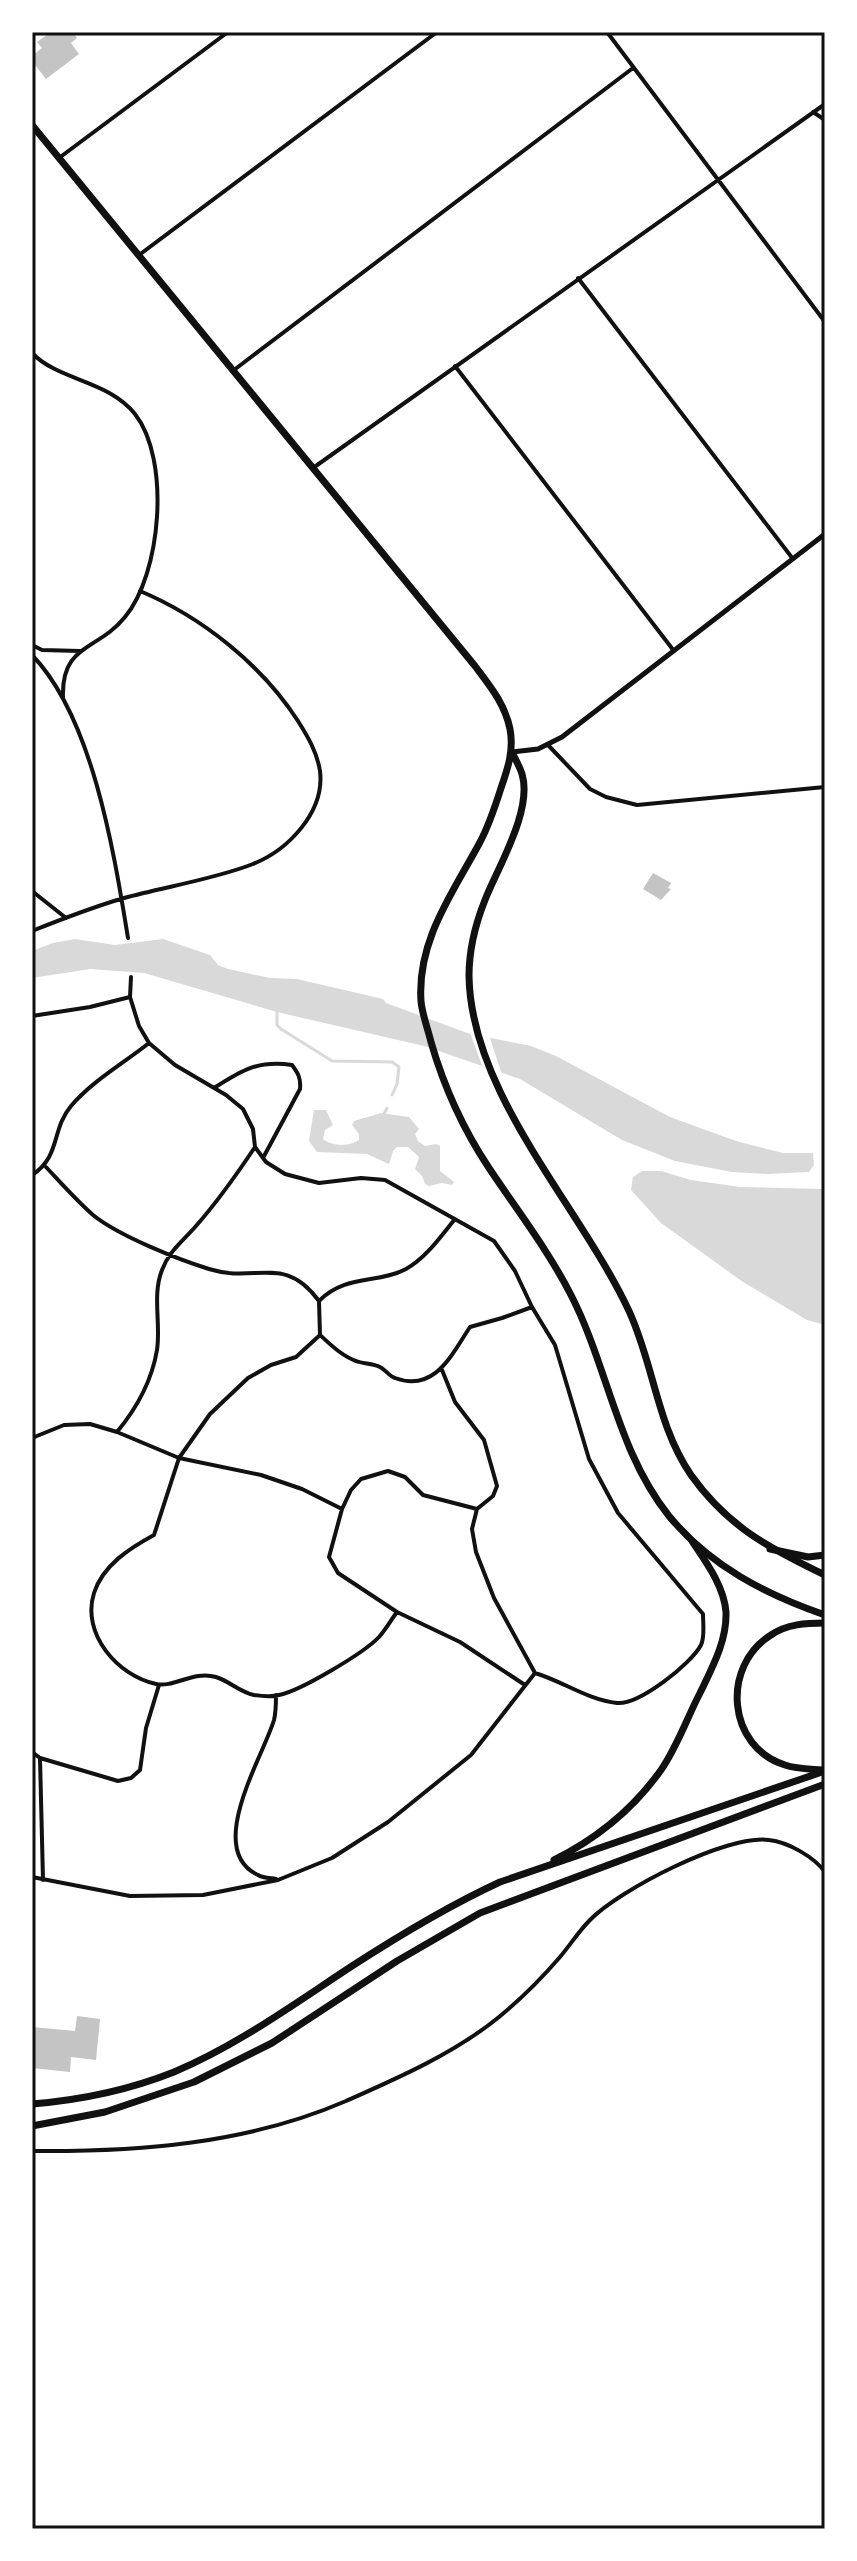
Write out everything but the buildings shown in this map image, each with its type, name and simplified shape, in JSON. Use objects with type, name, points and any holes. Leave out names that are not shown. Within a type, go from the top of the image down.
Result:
[{"type":"main road","points":[[32,125],[494,691],[507,719],[512,752],[523,775],[521,805],[511,840],[474,932],[469,977],[474,1023],[496,1084],[532,1150],[618,1288],[643,1349],[666,1425],[691,1474],[736,1525],[770,1549],[825,1575]]},
{"type":"main road","points":[[512,752],[491,818],[432,932],[423,971],[421,1003],[448,1093],[475,1146],[542,1245],[572,1296],[599,1359],[635,1463],[670,1517],[717,1562],[762,1590],[825,1615]]},
{"type":"main road","points":[[531,1872],[598,1835],[643,1792],[662,1769],[708,1677],[723,1640],[726,1614],[724,1599],[715,1578],[692,1541]]},
{"type":"main road","points":[[770,1549],[808,1557],[825,1555]]},
{"type":"main road","points":[[825,1623],[784,1628],[757,1645],[742,1670],[736,1697],[741,1723],[755,1746],[766,1756],[784,1765],[825,1770]]},
{"type":"main road","points":[[32,2104],[115,2092],[172,2072],[243,2037],[428,1918],[500,1882],[825,1770]]},
{"type":"main road","points":[[32,2126],[105,2112],[194,2082],[272,2043],[397,1961],[480,1913],[825,1784]]},
{"type":"street","points":[[59,158],[228,32]]},
{"type":"street","points":[[139,255],[437,32]]},
{"type":"street","points":[[607,32],[825,322]]},
{"type":"street","points":[[234,370],[633,68]]},
{"type":"street","points":[[313,468],[825,104]]},
{"type":"street","points":[[813,112],[825,120]]},
{"type":"street","points":[[578,278],[793,559]]},
{"type":"street","points":[[32,353],[41,362]]},
{"type":"street","points":[[32,361],[91,383],[121,400],[137,416],[150,445],[158,480],[156,519],[140,591],[125,617],[70,662],[62,678],[63,698]]},
{"type":"street","points":[[455,366],[674,651]]},
{"type":"street","points":[[512,752],[548,745],[825,534]]},
{"type":"street","points":[[32,931],[121,899],[254,863],[282,847],[302,827],[317,802],[320,773],[311,741],[290,708],[260,674],[228,645],[164,601],[140,591]]},
{"type":"street","points":[[32,645],[42,650],[80,651]]},
{"type":"street","points":[[32,655],[43,666],[63,698],[90,762],[128,938]]},
{"type":"street","points":[[548,745],[590,789],[606,797],[637,805],[825,787]]},
{"type":"street","points":[[32,891],[66,918]]},
{"type":"street","points":[[131,977],[130,997],[139,1026],[149,1043],[175,1065],[243,1109],[253,1129],[255,1147],[263,1158],[285,1174],[319,1183],[361,1178],[385,1180],[494,1241],[515,1271],[555,1345],[589,1459],[618,1513],[703,1614],[702,1643],[679,1672],[649,1691],[619,1704],[535,1673],[494,1598],[476,1552],[472,1529],[477,1509],[493,1496],[497,1486],[484,1440],[455,1402],[442,1370]]},
{"type":"street","points":[[32,1016],[130,997]]},
{"type":"street","points":[[32,1175],[46,1167],[70,1107],[92,1086],[149,1043]]},
{"type":"street","points":[[214,1088],[243,1069],[272,1063],[291,1065],[297,1072],[301,1080],[300,1089],[263,1158]]},
{"type":"street","points":[[117,1432],[130,1416],[145,1387],[157,1349],[156,1312],[160,1273],[169,1254],[232,1182],[255,1147]]},
{"type":"street","points":[[46,1167],[95,1217],[169,1254],[211,1270],[238,1276],[265,1272],[290,1275],[307,1284],[319,1301],[320,1335],[296,1357],[271,1365],[248,1378],[210,1414],[179,1458],[154,1535],[127,1550],[108,1569],[94,1594],[94,1624],[106,1653],[130,1675],[159,1685],[192,1676],[215,1677],[255,1695],[276,1695],[342,1665],[378,1638],[397,1612]]},
{"type":"street","points":[[319,1301],[331,1289],[406,1269],[432,1247],[456,1218]]},
{"type":"street","points":[[320,1335],[356,1362],[379,1366],[393,1378],[420,1379],[442,1370],[470,1327],[532,1307]]},
{"type":"street","points":[[32,1438],[64,1425],[90,1424],[179,1458],[261,1475],[302,1489],[342,1509]]},
{"type":"street","points":[[477,1509],[423,1495],[405,1477],[388,1471],[361,1479],[351,1490],[342,1509],[329,1557],[338,1573],[397,1612],[460,1642],[526,1685]]},
{"type":"street","points":[[32,1877],[130,1896],[203,1895],[278,1880],[332,1858],[388,1822],[471,1755],[535,1673]]},
{"type":"street","points":[[32,1752],[40,1758],[118,1781],[131,1778],[140,1770],[146,1728],[159,1685]]},
{"type":"street","points":[[276,1695],[273,1722],[248,1785],[234,1837],[238,1853],[248,1867],[257,1875],[278,1880]]},
{"type":"street","points":[[40,1758],[43,1880]]},
{"type":"street","points":[[32,2151],[145,2149],[207,2141],[275,2125],[342,2103],[427,2062],[498,2018],[530,1989],[589,1920],[615,1898],[658,1875],[731,1846],[756,1840],[771,1840],[808,1856],[825,1872]]},
{"type":"shaded area","points":[[75,939],[115,945],[163,939],[210,955],[218,965],[228,969],[270,978],[297,979],[383,999],[386,1003],[470,1034],[531,1046],[556,1056],[670,1117],[736,1141],[783,1153],[813,1153],[814,1165],[809,1172],[767,1174],[732,1172],[675,1161],[622,1140],[520,1079],[424,1046],[277,1012],[144,973],[90,969],[32,978],[32,951]]},
{"type":"shaded area","points":[[314,1110],[326,1110],[333,1125],[325,1130],[323,1139],[341,1145],[359,1140],[359,1134],[352,1125],[354,1121],[381,1113],[409,1117],[419,1129],[415,1134],[418,1141],[425,1146],[440,1146],[440,1171],[454,1182],[452,1185],[425,1184],[415,1169],[419,1157],[408,1147],[397,1147],[389,1164],[367,1154],[317,1152],[309,1141]]},
{"type":"shaded area","points":[[642,1171],[661,1171],[691,1180],[740,1187],[825,1189],[825,1325],[807,1320],[743,1282],[661,1223],[631,1190],[633,1177]]},
{"type":"pier","points":[[469,1030],[489,1035],[503,1078],[484,1071]]},
{"type":"waterway","points":[[277,1012],[277,1025],[281,1029],[332,1061],[392,1062],[399,1067],[392,1095]]},
{"type":"waterway","points":[[384,1114],[387,1108]]}]
